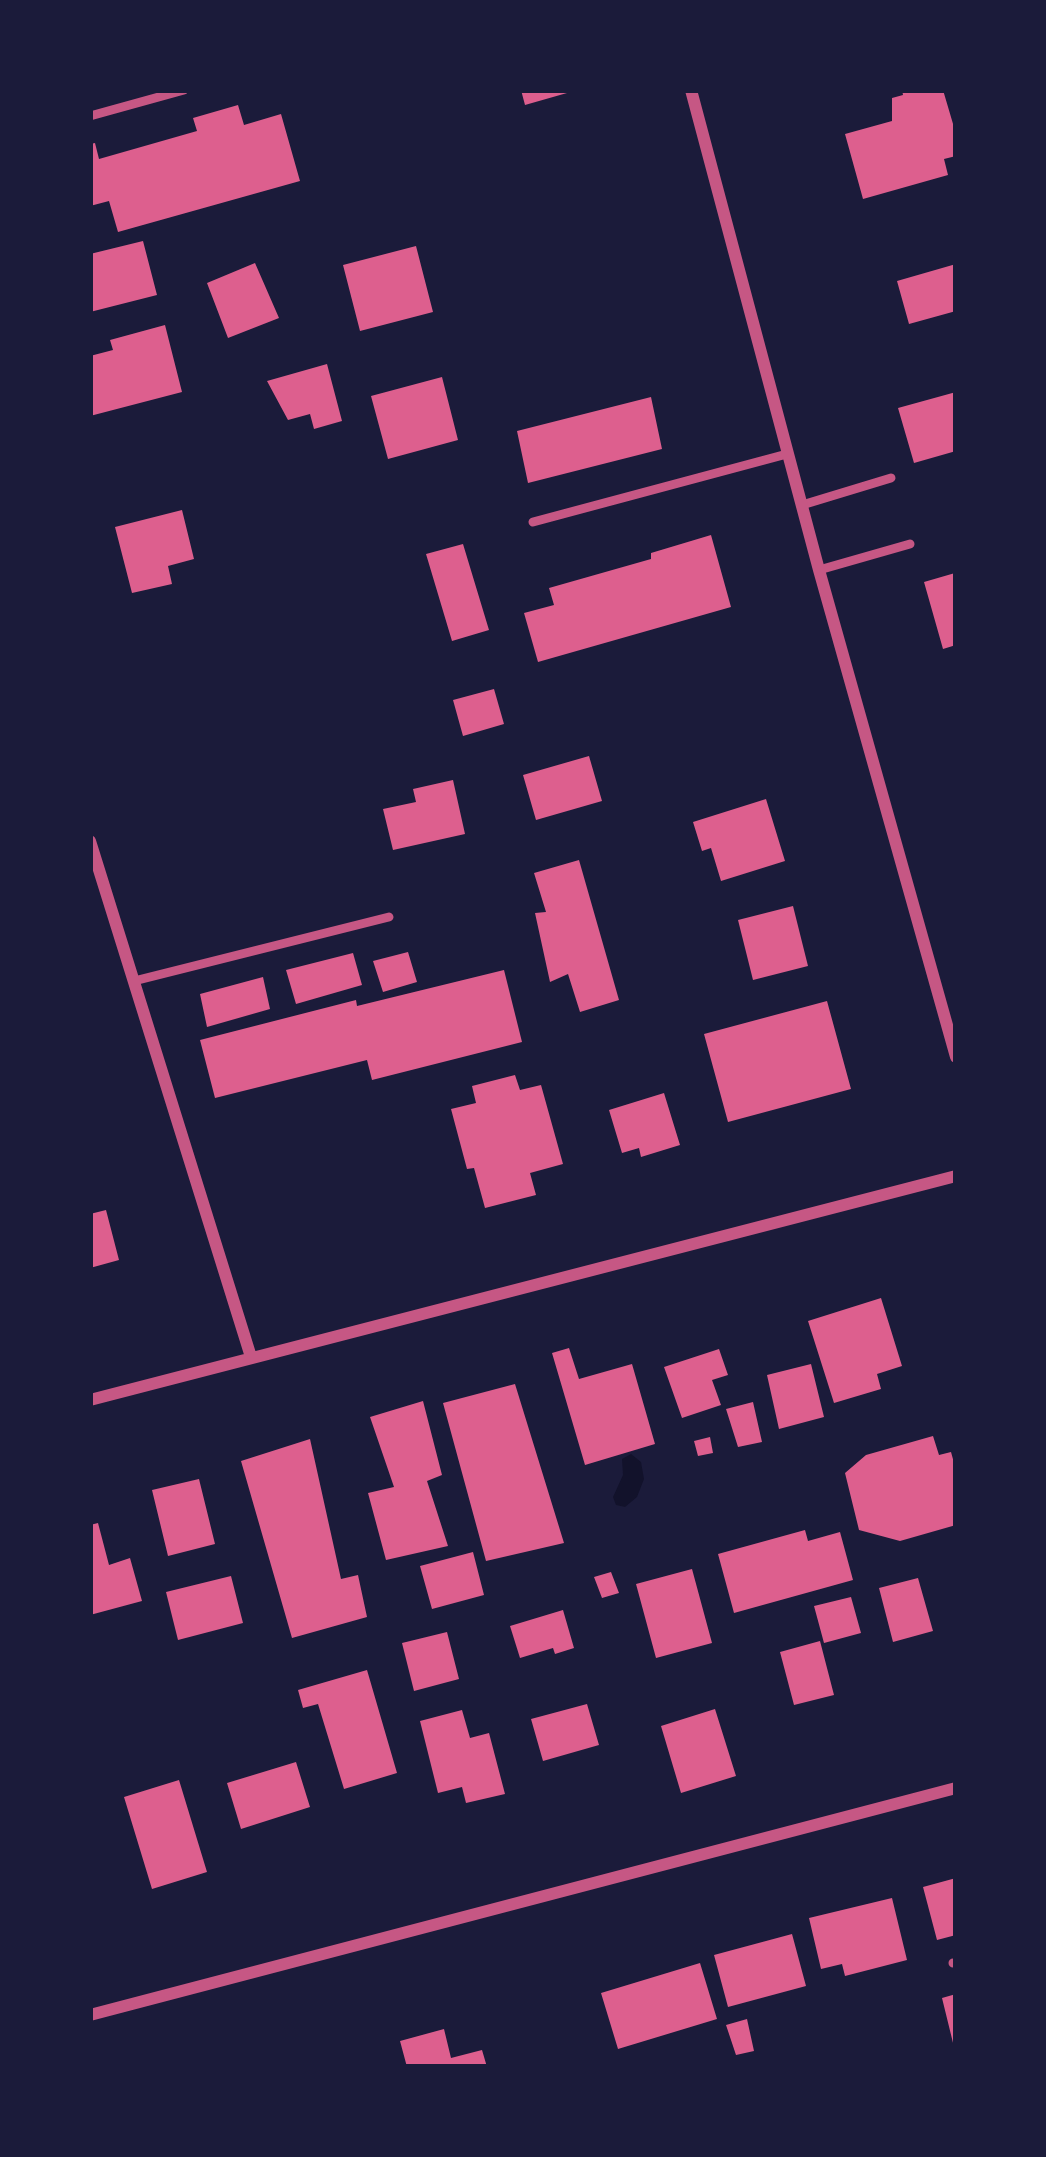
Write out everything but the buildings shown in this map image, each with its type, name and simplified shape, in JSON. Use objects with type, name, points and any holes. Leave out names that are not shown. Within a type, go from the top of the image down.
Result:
[{"type":"street","points":[[691,90],[956,1057]]},
{"type":"street","points":[[90,842],[251,1358]]},
{"type":"street","points":[[90,1400],[956,1176]]},
{"type":"street","points":[[90,2015],[956,1788]]},
{"type":"lane","points":[[90,116],[184,90]]},
{"type":"lane","points":[[533,522],[788,454]]},
{"type":"lane","points":[[802,505],[891,478]]},
{"type":"lane","points":[[819,569],[910,544]]},
{"type":"lane","points":[[134,981],[389,917]]},
{"type":"shaded area","points":[[631,1454],[641,1462],[644,1479],[637,1497],[625,1507],[616,1505],[613,1497],[623,1475],[622,1459]]}]
